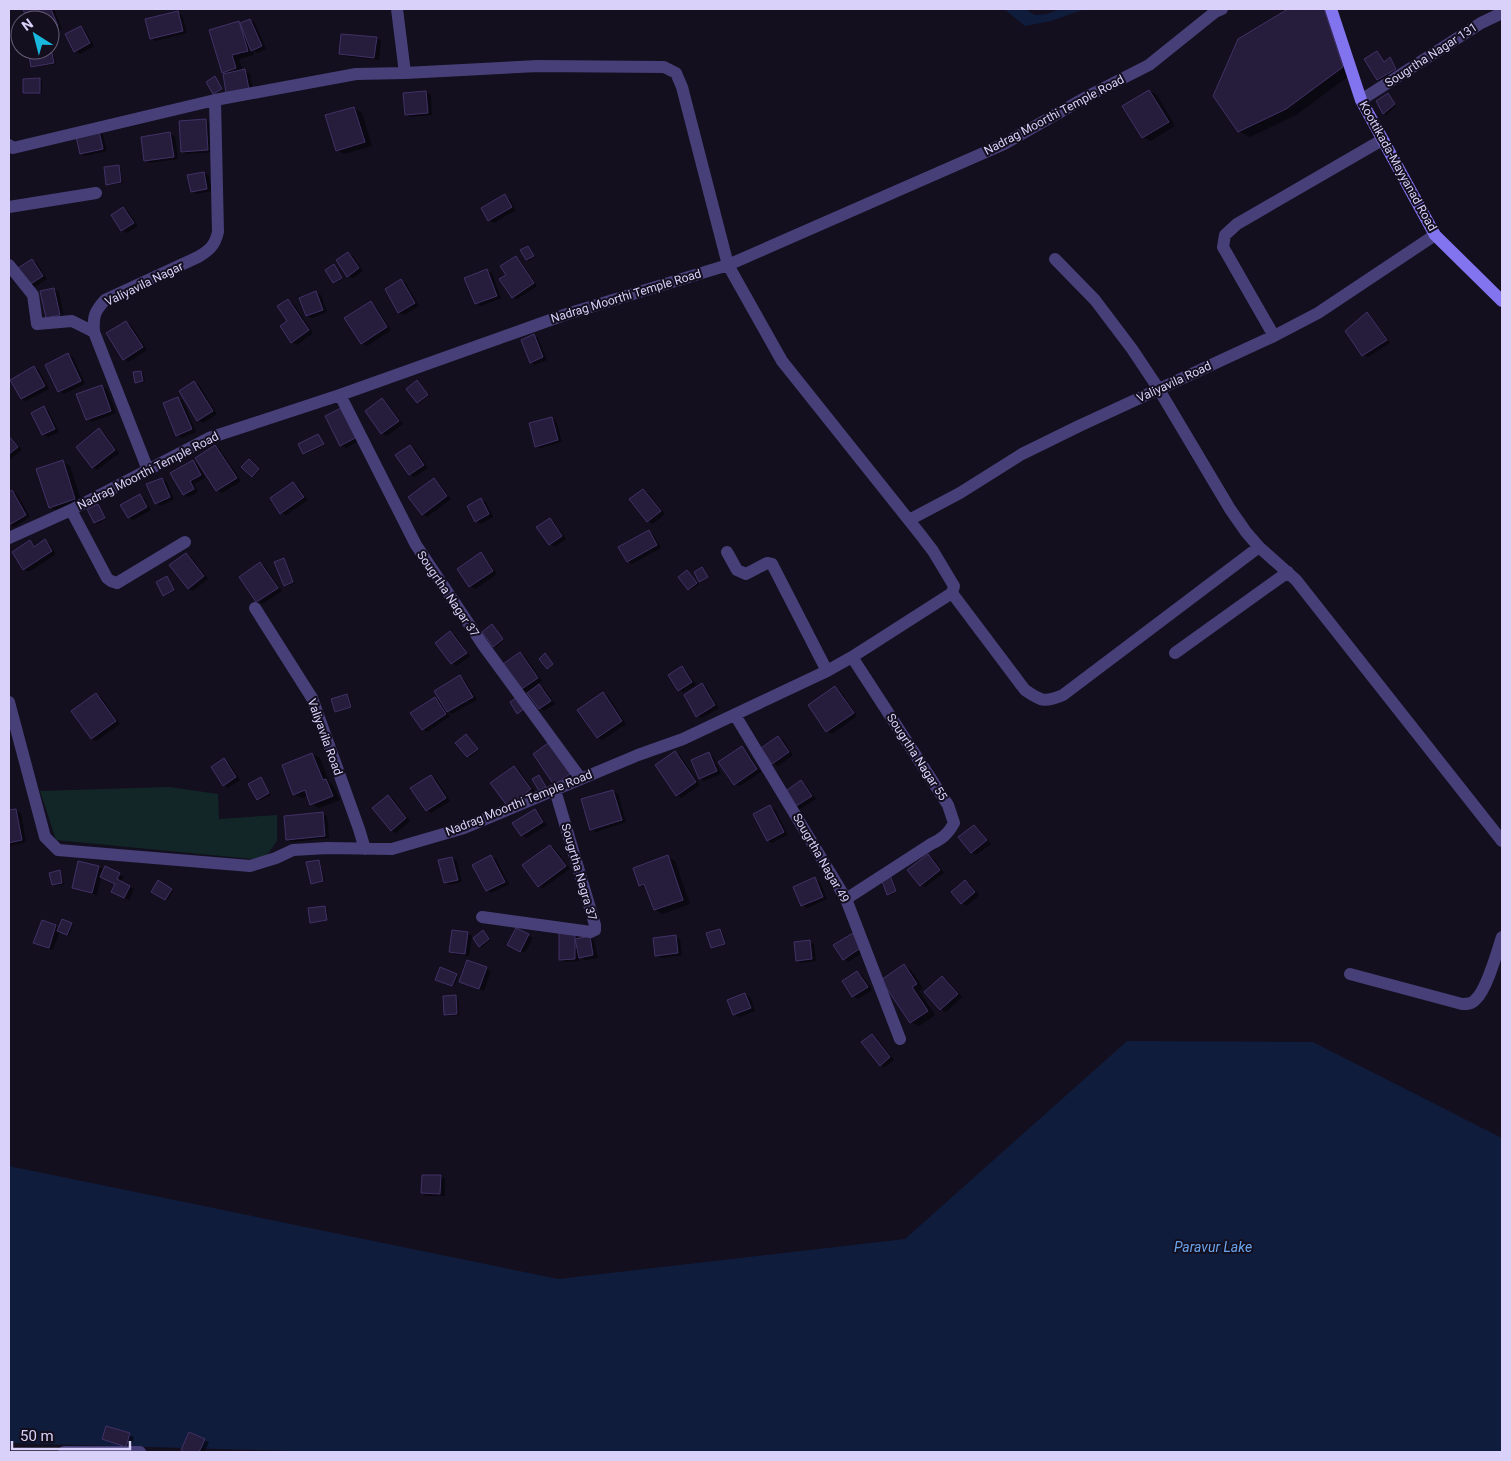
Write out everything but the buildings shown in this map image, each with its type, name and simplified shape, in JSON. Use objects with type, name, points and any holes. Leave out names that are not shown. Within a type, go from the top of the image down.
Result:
[{"type":"main road","name":"Koottikada-Mayyanad Road","points":[[1331,9],[1361,100],[1436,235],[1502,301]]},
{"type":"street","points":[[397,9],[405,73]]},
{"type":"street","name":"Nadrag Moorthi Temple Road","points":[[9,538],[71,510],[209,438],[340,395],[567,314],[728,265],[1004,144],[1090,95],[1149,65],[1222,9]]},
{"type":"street","name":"Sougrtha Nagar 131","points":[[1361,100],[1481,23],[1502,13]]},
{"type":"street","points":[[9,145],[13,148],[215,100],[356,74],[538,66],[664,68],[676,73],[682,87],[728,265],[782,361],[933,551],[954,586],[952,593],[1026,690],[1039,700],[1051,700],[1063,695],[1259,547]]},
{"type":"street","name":"Valiyavila Nagar","points":[[148,470],[94,332],[93,320],[96,309],[105,300],[198,257],[209,251],[215,243],[218,232],[215,100]]},
{"type":"street","points":[[1274,336],[1223,247],[1224,234],[1237,224],[1382,140]]},
{"type":"street","points":[[9,207],[96,193]]},
{"type":"street","name":"Valiyavila Road","points":[[909,520],[960,493],[1022,454],[1158,388],[1274,336],[1318,313],[1436,235]]},
{"type":"street","points":[[1055,259],[1094,300],[1132,349],[1158,388],[1230,509],[1259,547],[1296,580],[1502,841]]},
{"type":"street","points":[[9,265],[33,295],[37,324],[72,321],[94,332]]},
{"type":"street","name":"Sougrtha Nagar 37","points":[[340,395],[416,545],[483,645],[580,778]]},
{"type":"street","points":[[71,510],[107,578],[111,581],[117,582],[185,542]]},
{"type":"street","points":[[727,552],[738,570],[746,574],[767,563],[772,564],[827,671]]},
{"type":"street","points":[[1175,653],[1288,572]]},
{"type":"street","name":"Nadrag Moorthi Temple Road","points":[[9,702],[45,837],[58,850],[250,866],[276,858],[293,850],[327,848],[392,849],[464,828],[580,778],[683,739],[827,671],[952,593]]},
{"type":"street","name":"Valiyavila Road","points":[[255,608],[312,698],[359,829],[364,849]]},
{"type":"street","name":"Sougrtha Nagar 55","points":[[846,899],[931,844],[939,841],[946,835],[954,823],[948,805],[852,657]]},
{"type":"street","name":"Sougrtha Nagar 49","points":[[735,715],[846,899],[900,1039]]},
{"type":"street","name":"Sougrtha Nagra 37","points":[[482,917],[591,932],[595,930],[555,790]]},
{"type":"street","points":[[1350,974],[1462,1004],[1471,1004],[1478,998],[1484,988],[1502,937]]},
{"type":"street","points":[[64,1452],[140,1452]]},
{"type":"green space","points":[[169,787],[218,794],[219,819],[277,815],[277,841],[267,855],[252,859],[56,840],[40,791]]},
{"type":"water","points":[[1004,9],[1025,9],[1035,15],[1047,14],[1060,9],[1085,9],[1051,21],[1025,26]]},
{"type":"water","name":"Paravur Lake","points":[[1127,1041],[1313,1042],[1502,1138],[1502,1452],[327,1452],[9,1443],[9,1166],[558,1279],[905,1239]]}]
